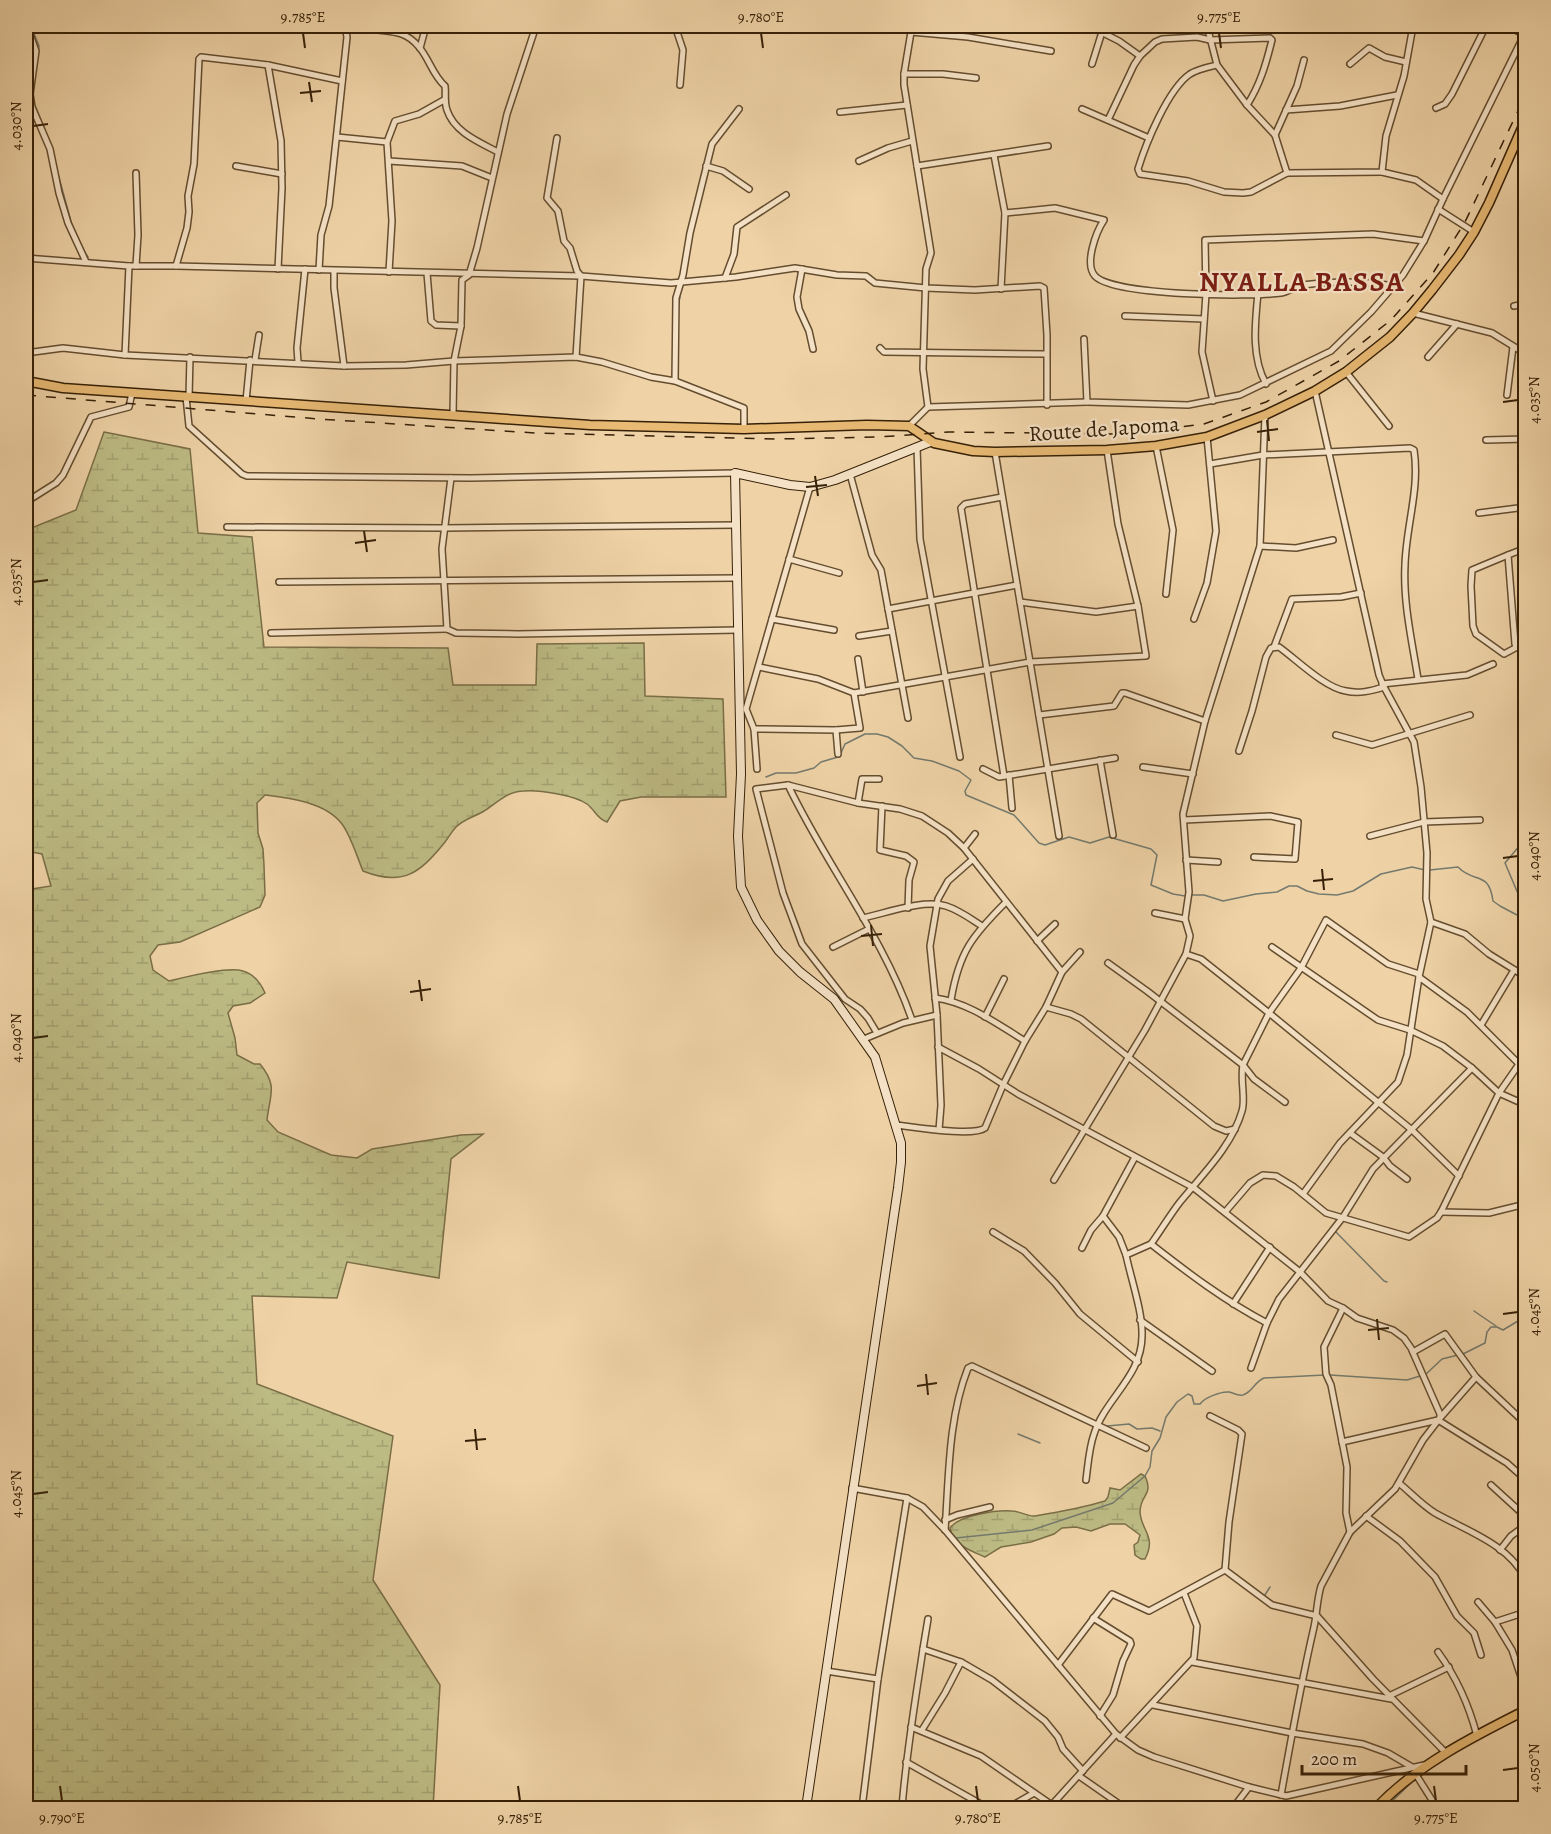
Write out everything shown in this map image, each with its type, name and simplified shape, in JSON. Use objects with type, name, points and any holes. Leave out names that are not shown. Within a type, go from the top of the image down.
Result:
[{"type":"main road","name":"Route de Japoma","points":[[930,442],[974,451],[995,452],[1107,450],[1156,446],[1207,437],[1265,415],[1315,391],[1346,372],[1383,342],[1413,313],[1459,255],[1489,203],[1526,119]]},
{"type":"main road","points":[[27,383],[63,388],[590,425],[744,429],[909,426],[930,442]]},
{"type":"main road","points":[[806,1809],[901,1162],[901,1143],[880,1067],[864,1038],[834,999],[800,972],[779,951],[759,925],[743,893],[738,836],[741,774],[735,473],[810,487],[835,480],[930,442]]},
{"type":"main road","points":[[1376,1809],[1414,1770],[1525,1712]]},
{"type":"street","points":[[27,26],[36,51],[30,94],[32,107],[50,149],[68,223],[86,262]]},
{"type":"street","points":[[319,270],[321,235],[329,206],[337,137],[347,37],[345,26],[376,28],[398,32],[408,37],[420,48],[434,76],[445,86],[444,100],[448,113],[461,130],[498,152]]},
{"type":"street","points":[[420,48],[426,26]]},
{"type":"street","points":[[453,414],[454,361],[461,326],[462,280],[469,275],[477,248],[507,114],[536,26]]},
{"type":"street","points":[[675,26],[683,50],[680,85]]},
{"type":"street","points":[[1207,26],[1217,65],[1247,105],[1275,135],[1287,173]]},
{"type":"street","points":[[1382,172],[1386,136],[1404,76],[1413,26]]},
{"type":"street","points":[[1436,108],[1445,104],[1452,94],[1486,26]]},
{"type":"street","points":[[909,426],[928,407],[1087,402],[1180,405],[1213,401],[1243,395],[1335,348],[1394,286],[1424,241],[1524,33],[1506,26]]},
{"type":"street","points":[[1093,28],[1119,41],[1140,56]]},
{"type":"street","points":[[928,407],[923,378],[926,269],[931,253],[912,141],[904,74],[912,29],[1051,51]]},
{"type":"street","points":[[1092,64],[1102,32]]},
{"type":"street","points":[[1108,120],[1140,56],[1155,42],[1162,39],[1197,37],[1210,40],[1266,38],[1272,40],[1266,67],[1247,105]]},
{"type":"street","points":[[1350,64],[1369,48],[1385,57],[1406,62]]},
{"type":"street","points":[[176,266],[187,228],[189,183],[194,164],[199,60],[205,56],[268,65],[342,81]]},
{"type":"street","points":[[1275,135],[1299,81],[1304,60]]},
{"type":"street","points":[[268,65],[281,141],[278,269]]},
{"type":"street","points":[[1217,65],[1197,70],[1179,84],[1149,138],[1138,169],[1140,174],[1188,182],[1224,192],[1243,193],[1251,192],[1287,173],[1382,172],[1410,177],[1443,199]]},
{"type":"street","points":[[904,74],[943,74],[976,78]]},
{"type":"street","points":[[1286,110],[1341,106],[1397,95]]},
{"type":"street","points":[[389,272],[393,227],[387,142],[395,121],[419,114],[444,100]]},
{"type":"street","points":[[840,112],[907,105]]},
{"type":"street","points":[[1082,108],[1149,138]]},
{"type":"street","points":[[675,381],[675,307],[706,166],[712,144],[740,109]]},
{"type":"street","points":[[337,137],[387,142]]},
{"type":"street","points":[[557,138],[547,198],[558,211],[564,241],[570,248],[577,271],[581,276],[576,357]]},
{"type":"street","points":[[859,161],[888,148],[912,141]]},
{"type":"street","points":[[917,166],[1048,146]]},
{"type":"street","points":[[994,155],[1005,213],[1001,289]]},
{"type":"street","points":[[389,161],[462,166],[492,178]]},
{"type":"street","points":[[236,166],[282,174]]},
{"type":"street","points":[[706,166],[723,171],[749,189]]},
{"type":"street","points":[[125,355],[138,235],[136,173]]},
{"type":"street","points":[[725,278],[734,255],[737,227],[786,195]]},
{"type":"street","points":[[1005,213],[1055,208],[1104,220],[1094,238],[1091,268],[1101,281],[1110,285],[1141,290],[1206,294],[1281,293],[1301,286],[1360,281],[1394,286]]},
{"type":"street","points":[[1438,209],[1474,232]]},
{"type":"street","points":[[1213,401],[1202,352],[1206,294],[1203,243],[1207,239],[1373,234],[1424,241]]},
{"type":"street","points":[[26,258],[133,266],[581,276],[680,282],[795,268],[837,275],[866,276],[875,283],[926,288],[975,290],[1040,286],[1044,288],[1047,405]]},
{"type":"street","points":[[298,362],[297,348],[305,269]]},
{"type":"street","points":[[802,269],[797,297],[813,349]]},
{"type":"street","points":[[334,271],[344,366]]},
{"type":"street","points":[[427,273],[430,316],[433,324],[461,326]]},
{"type":"street","points":[[1258,293],[1255,326],[1257,365],[1266,384]]},
{"type":"street","points":[[1514,306],[1526,304]]},
{"type":"street","points":[[1413,313],[1492,333],[1526,354]]},
{"type":"street","points":[[1125,316],[1204,319]]},
{"type":"street","points":[[1428,357],[1457,324]]},
{"type":"street","points":[[246,401],[259,335]]},
{"type":"street","points":[[1084,339],[1087,402]]},
{"type":"street","points":[[1507,395],[1513,347]]},
{"type":"street","points":[[26,353],[63,348],[125,355],[344,366],[576,357],[675,381],[744,408],[744,429]]},
{"type":"street","points":[[880,348],[884,352],[924,354],[1047,354]]},
{"type":"street","points":[[190,357],[189,426],[242,474],[451,478],[735,473]]},
{"type":"street","points":[[1346,372],[1389,426]]},
{"type":"street","points":[[1303,1194],[1340,1143],[1398,1082],[1405,1064],[1419,976],[1431,922],[1426,899],[1427,864],[1424,822],[1414,742],[1383,686],[1315,391]]},
{"type":"street","points":[[26,502],[56,483],[63,475],[91,417],[129,407],[132,393]]},
{"type":"street","points":[[1054,1180],[1129,1057],[1186,954],[1190,936],[1185,919],[1189,892],[1184,820],[1205,721],[1260,546],[1265,415]]},
{"type":"street","points":[[1194,619],[1207,583],[1216,531],[1207,437]]},
{"type":"street","points":[[1486,440],[1526,439]]},
{"type":"street","points":[[1156,446],[1173,530],[1166,594]]},
{"type":"street","points":[[917,447],[920,540],[960,757]]},
{"type":"street","points":[[1210,464],[1263,455],[1410,448],[1413,450],[1416,468],[1405,562],[1404,591],[1418,679]]},
{"type":"street","points":[[759,667],[818,679],[854,693],[1030,662],[1146,656],[1138,606],[1118,524],[1107,450]]},
{"type":"street","points":[[995,452],[1059,836]]},
{"type":"street","points":[[850,474],[872,555],[881,570],[908,718]]},
{"type":"street","points":[[447,629],[442,549],[451,478]]},
{"type":"street","points":[[757,769],[754,729],[746,709],[810,487]]},
{"type":"street","points":[[1002,497],[965,504],[961,508],[1012,808]]},
{"type":"street","points":[[1479,513],[1526,507]]},
{"type":"street","points":[[227,527],[444,528],[736,525]]},
{"type":"street","points":[[1260,546],[1296,548],[1333,540]]},
{"type":"street","points":[[1526,548],[1475,568],[1471,572],[1472,623],[1476,634],[1504,654],[1517,647],[1526,649]]},
{"type":"street","points":[[1508,555],[1517,647]]},
{"type":"street","points":[[789,559],[838,573]]},
{"type":"street","points":[[279,582],[737,578]]},
{"type":"street","points":[[888,609],[1017,585]]},
{"type":"street","points":[[1239,751],[1266,657],[1274,647],[1292,599],[1341,597],[1361,593]]},
{"type":"street","points":[[1020,602],[1096,612],[1138,606]]},
{"type":"street","points":[[772,619],[834,630]]},
{"type":"street","points":[[272,633],[447,629],[456,633],[518,634],[738,630]]},
{"type":"street","points":[[859,636],[892,631]]},
{"type":"street","points":[[1274,647],[1279,647],[1330,685],[1344,691],[1361,692],[1418,679],[1467,675],[1493,664]]},
{"type":"street","points":[[858,659],[863,692]]},
{"type":"street","points":[[754,729],[860,728],[854,693]]},
{"type":"street","points":[[1039,715],[1114,706],[1122,693],[1125,693],[1205,721]]},
{"type":"street","points":[[1336,735],[1372,745],[1470,715]]},
{"type":"street","points":[[836,730],[838,754]]},
{"type":"street","points":[[982,769],[999,777],[1115,758]]},
{"type":"street","points":[[1100,760],[1113,835]]},
{"type":"street","points":[[1143,767],[1193,774]]},
{"type":"street","points":[[858,803],[862,779],[879,779]]},
{"type":"street","points":[[877,1033],[868,1018],[860,1009],[845,999],[805,949],[783,893],[756,789],[788,785],[858,803],[900,808],[922,816],[948,833],[964,848],[1062,972]]},
{"type":"street","points":[[788,785],[869,929],[912,1020]]},
{"type":"street","points":[[882,806],[880,850],[906,856],[914,862],[909,880],[908,908]]},
{"type":"street","points":[[1184,820],[1270,816],[1298,822],[1295,859],[1254,857]]},
{"type":"street","points":[[1370,836],[1424,822],[1480,820]]},
{"type":"street","points":[[964,848],[975,834]]},
{"type":"street","points":[[939,1130],[941,1105],[937,1015],[930,946],[937,904],[948,880],[973,859]]},
{"type":"street","points":[[1186,860],[1218,862]]},
{"type":"street","points":[[951,1000],[956,975],[964,953],[982,926],[1006,902]]},
{"type":"street","points":[[863,918],[937,904],[948,907],[982,926]]},
{"type":"street","points":[[1155,913],[1185,919]]},
{"type":"street","points":[[1126,1255],[1151,1244],[1181,1201],[1194,1188],[1234,1129],[1243,1106],[1241,1078],[1243,1065],[1269,1013],[1301,968],[1326,920],[1389,964],[1419,976],[1460,1006],[1519,1064]]},
{"type":"street","points":[[1431,922],[1465,934],[1489,954],[1526,977]]},
{"type":"street","points":[[1037,941],[1055,924]]},
{"type":"street","points":[[833,947],[869,929]]},
{"type":"street","points":[[1272,946],[1378,1020],[1410,1030],[1443,1046],[1499,1093],[1526,1105]]},
{"type":"street","points":[[896,1125],[939,1130],[982,1131],[1024,1041],[1046,1007],[1062,972],[1080,952]]},
{"type":"street","points":[[1186,954],[1201,959],[1379,1102],[1412,1130],[1459,1176]]},
{"type":"street","points":[[1108,963],[1243,1065],[1254,1078],[1285,1102]]},
{"type":"street","points":[[1481,1025],[1514,970]]},
{"type":"street","points":[[985,1017],[1004,979]]},
{"type":"street","points":[[935,998],[951,1000],[985,1017],[1024,1041]]},
{"type":"street","points":[[1046,1007],[1082,1019],[1214,1126],[1226,1131],[1234,1129]]},
{"type":"street","points":[[864,1038],[912,1020],[937,1015]]},
{"type":"street","points":[[938,1047],[1003,1085],[1194,1188],[1226,1211],[1300,1272],[1328,1301],[1357,1318],[1393,1330],[1404,1338],[1428,1383],[1439,1419],[1507,1463],[1526,1480]]},
{"type":"street","points":[[1226,1211],[1246,1186],[1263,1175],[1276,1176],[1322,1210],[1409,1237],[1442,1212],[1499,1093],[1526,1054]]},
{"type":"street","points":[[1251,1368],[1267,1323],[1279,1299],[1343,1217],[1373,1168],[1472,1068]]},
{"type":"street","points":[[1350,1133],[1383,1157],[1390,1166],[1407,1179]]},
{"type":"street","points":[[1082,1248],[1091,1230],[1103,1216],[1135,1156]]},
{"type":"street","points":[[1442,1212],[1490,1213],[1526,1204]]},
{"type":"street","points":[[1086,1480],[1094,1434],[1138,1362],[1143,1335],[1126,1255],[1119,1237],[1103,1216]]},
{"type":"street","points":[[993,1232],[1024,1251],[1083,1317],[1138,1362]]},
{"type":"street","points":[[1151,1244],[1233,1304],[1267,1323]]},
{"type":"street","points":[[1233,1304],[1270,1247]]},
{"type":"street","points":[[1343,1308],[1324,1347],[1326,1374],[1331,1385],[1347,1467],[1346,1514],[1350,1532]]},
{"type":"street","points":[[1140,1320],[1212,1371]]},
{"type":"street","points":[[1413,1352],[1444,1334],[1476,1377],[1526,1424]]},
{"type":"street","points":[[945,1530],[954,1421],[959,1392],[968,1368],[976,1367],[1146,1448]]},
{"type":"street","points":[[1281,1796],[1321,1586],[1350,1532],[1391,1494],[1423,1440],[1476,1377]]},
{"type":"street","points":[[1210,1416],[1242,1434],[1229,1522],[1225,1570]]},
{"type":"street","points":[[1342,1442],[1439,1419]]},
{"type":"street","points":[[1399,1483],[1434,1512],[1461,1525],[1500,1550],[1517,1566],[1526,1579]]},
{"type":"street","points":[[1491,1485],[1526,1517]]},
{"type":"street","points":[[852,1488],[907,1498],[923,1507],[945,1530],[1118,1736],[1154,1757],[1281,1796],[1414,1770]]},
{"type":"street","points":[[862,1809],[878,1679],[907,1498]]},
{"type":"street","points":[[945,1520],[990,1507]]},
{"type":"street","points":[[1366,1516],[1400,1540],[1435,1577],[1457,1616],[1474,1633],[1481,1655]]},
{"type":"street","points":[[1500,1550],[1511,1536],[1526,1525]]},
{"type":"street","points":[[1058,1665],[1112,1594],[1149,1611],[1225,1570]]},
{"type":"street","points":[[1225,1570],[1272,1605],[1317,1616],[1390,1697],[1446,1753]]},
{"type":"street","points":[[911,1727],[993,1762],[1050,1807],[1118,1736],[1153,1705],[1192,1662],[1197,1626],[1184,1593]]},
{"type":"street","points":[[1478,1602],[1495,1622],[1512,1650],[1526,1692]]},
{"type":"street","points":[[1495,1622],[1526,1612]]},
{"type":"street","points":[[1093,1618],[1130,1641],[1131,1644],[1123,1661],[1113,1695],[1100,1716]]},
{"type":"street","points":[[902,1809],[906,1762],[927,1619]]},
{"type":"street","points":[[923,1649],[961,1662],[992,1680],[1045,1721],[1059,1737],[1063,1749],[1081,1774],[1125,1809]]},
{"type":"street","points":[[1438,1652],[1449,1667],[1469,1707],[1477,1736]]},
{"type":"street","points":[[922,1730],[961,1662]]},
{"type":"street","points":[[1192,1662],[1390,1697],[1449,1667]]},
{"type":"street","points":[[826,1671],[878,1679]]},
{"type":"street","points":[[1153,1705],[1292,1733],[1363,1744],[1388,1753],[1414,1770],[1437,1809]]},
{"type":"street","points":[[906,1762],[988,1809]]},
{"type":"street","points":[[1233,1809],[1249,1787]]},
{"type":"street","points":[[1008,1809],[1034,1793]]},
{"type":"green space","points":[[104,432],[190,449],[198,533],[252,537],[264,647],[448,648],[453,685],[536,685],[537,644],[644,643],[645,696],[723,699],[726,797],[641,797],[620,801],[607,822],[587,804],[574,798],[548,792],[518,792],[507,795],[484,811],[459,824],[427,862],[410,874],[400,877],[389,878],[363,871],[342,824],[326,811],[306,802],[265,795],[257,803],[258,833],[263,849],[265,895],[260,907],[180,942],[158,945],[150,956],[153,970],[169,981],[236,970],[251,974],[259,983],[265,993],[250,1003],[233,1006],[228,1013],[237,1055],[254,1064],[260,1064],[269,1078],[271,1091],[267,1120],[278,1132],[331,1155],[357,1158],[372,1149],[461,1135],[483,1134],[451,1159],[439,1278],[347,1262],[337,1298],[252,1296],[257,1384],[393,1436],[373,1580],[440,1685],[433,1808],[26,1808],[26,890],[51,886],[42,854],[26,851],[26,598],[29,529],[76,510]]},
{"type":"green space","points":[[1141,1474],[1145,1476],[1148,1488],[1140,1512],[1149,1539],[1145,1559],[1135,1555],[1134,1545],[1138,1542],[1140,1535],[1125,1524],[1110,1524],[1091,1531],[1076,1527],[1062,1528],[1054,1534],[1031,1542],[1001,1547],[985,1557],[959,1543],[950,1528],[961,1520],[997,1511],[1012,1511],[1035,1516],[1105,1501],[1110,1488],[1120,1490]]},
{"type":"waterway","points":[[31,26],[39,46],[33,90]]},
{"type":"waterway","points":[[34,103],[50,143]]},
{"type":"waterway","points":[[58,174],[72,225]]},
{"type":"waterway","points":[[84,251],[88,257]]},
{"type":"waterway","points":[[679,302],[680,297]]},
{"type":"waterway","points":[[841,753],[845,744],[865,734],[888,737],[914,758],[932,761],[959,771],[971,780],[965,791],[966,795],[1014,815],[1039,843],[1045,845],[1069,837],[1090,843],[1109,837],[1151,849],[1157,855],[1151,885],[1185,896]]},
{"type":"waterway","points":[[766,777],[776,773],[796,773],[838,757]]},
{"type":"waterway","points":[[1526,838],[1505,863],[1522,903],[1526,907]]},
{"type":"waterway","points":[[1190,895],[1204,895],[1223,901],[1277,892],[1289,886],[1297,886],[1319,894],[1337,895],[1353,891],[1381,874],[1412,867],[1425,870]]},
{"type":"waterway","points":[[1430,870],[1458,867],[1484,881],[1491,891],[1493,901],[1500,906],[1517,915],[1524,907]]},
{"type":"waterway","points":[[1335,1231],[1387,1282]]},
{"type":"waterway","points":[[1474,1311],[1496,1326]]},
{"type":"waterway","points":[[1463,1354],[1485,1343],[1487,1332],[1491,1327],[1503,1330],[1518,1321],[1526,1327]]},
{"type":"waterway","points":[[1425,1375],[1442,1359],[1458,1355]]},
{"type":"waterway","points":[[956,1538],[1032,1530],[1113,1503],[1145,1476],[1166,1417],[1177,1402],[1188,1394],[1192,1396],[1194,1404],[1200,1404],[1209,1397],[1222,1393],[1243,1395],[1264,1378],[1325,1375]]},
{"type":"waterway","points":[[1330,1375],[1407,1380],[1420,1376]]},
{"type":"waterway","points":[[1107,1426],[1129,1424],[1137,1429],[1152,1428],[1160,1431]]},
{"type":"waterway","points":[[1018,1434],[1040,1443]]},
{"type":"waterway","points":[[1263,1598],[1270,1587]]},
{"type":"waterway","points":[[1385,1808],[1411,1783]]},
{"type":"railway","points":[[26,395],[319,419],[535,433],[778,439],[879,437],[949,432],[1122,434],[1204,424],[1266,402],[1339,361],[1391,320],[1433,273],[1465,222],[1526,94]]},
{"type":"district","name":"NYALLA BASSA","points":[[1302,281]]}]
